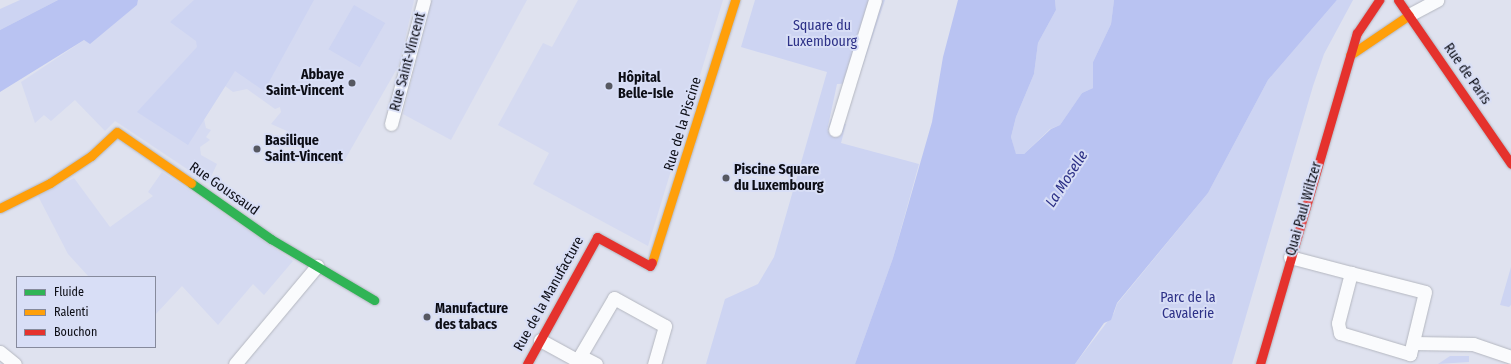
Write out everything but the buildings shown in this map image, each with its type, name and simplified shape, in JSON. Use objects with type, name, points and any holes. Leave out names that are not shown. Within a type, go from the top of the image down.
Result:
[{"type":"street","name":"Rue Saint-Vincent","points":[[391,124],[424,0]]},
{"type":"street","name":"Rue de la Piscine","points":[[656,257],[735,0]]},
{"type":"street","points":[[835,130],[875,0]]},
{"type":"street","name":"Quai Paul Wiltzer","points":[[1260,364],[1290,257],[1357,33],[1379,0]]},
{"type":"street","name":"Rue de Paris","points":[[1398,0],[1511,164]]},
{"type":"street","points":[[1350,55],[1387,27],[1437,0]]},
{"type":"street","name":"Rue Goussaud","points":[[0,208],[50,183],[91,156],[117,132],[271,239],[374,300]]},
{"type":"street","name":"Rue de la Manufacture","points":[[527,364],[597,237],[650,266],[656,257]]},
{"type":"street","points":[[1290,257],[1425,292],[1410,354],[1340,333],[1338,323],[1351,273]]},
{"type":"street","points":[[235,364],[317,266]]},
{"type":"street","points":[[596,364],[580,356],[614,298],[665,326],[654,364]]},
{"type":"street","points":[[540,340],[584,364]]},
{"type":"street","points":[[1413,343],[1473,344],[1511,357]]},
{"type":"street","points":[[0,352],[15,364]]},
{"type":"shaded area","points":[[138,0],[414,0],[399,65],[343,163],[338,164],[327,154],[316,150],[317,148],[314,150],[306,141],[293,137],[294,134],[271,124],[281,112],[280,107],[275,109],[247,89],[233,92],[225,86],[204,119],[206,128],[211,130],[206,137],[210,140],[200,147],[201,155],[217,164],[208,183],[115,121],[105,131],[75,100],[51,121],[44,115],[35,123],[21,82],[84,40],[90,43],[137,5]]},
{"type":"shaded area","points":[[431,0],[527,0],[451,140],[403,114]]},
{"type":"shaded area","name":"Hôpital Belle-Isle","points":[[578,0],[723,0],[648,246],[533,184],[549,153],[498,125],[543,43],[552,47]]},
{"type":"shaded area","points":[[162,172],[293,261],[264,295],[253,284],[218,325],[182,286],[156,314],[156,276],[88,276],[68,254],[38,196],[74,178],[110,227],[153,196],[148,192]]},
{"type":"green space","points":[[20,0],[58,0],[0,30],[0,9]]},
{"type":"green space","points":[[194,0],[314,0],[264,91],[235,71],[188,145],[137,112],[197,47],[196,41],[170,22]]},
{"type":"green space","name":"Square du Luxembourg","points":[[755,0],[885,0],[857,83],[837,84],[827,131],[831,119],[846,124],[841,143],[919,164],[893,258],[855,364],[706,364],[725,299],[758,284],[774,257],[827,72],[741,47]]},
{"type":"green space","points":[[1055,0],[1114,0],[1111,24],[1093,62],[1093,88],[1082,93],[1060,125],[1050,129],[1024,154],[1016,155],[1011,137],[1016,117],[1034,74],[1038,43],[1056,10]]},
{"type":"green space","name":"Parc de la Cavalerie","points":[[1337,0],[1353,0],[1324,54],[1313,86],[1232,364],[1075,364],[1114,313],[1117,304],[1208,193],[1268,80]]},
{"type":"green space","points":[[354,5],[385,23],[360,67],[328,49]]},
{"type":"green space","points":[[1511,267],[1511,305],[1509,307],[1500,305]]},
{"type":"green space","points":[[1450,356],[1469,356],[1469,362],[1438,364]]},
{"type":"water","points":[[58,0],[138,0],[137,5],[90,44],[84,40],[0,92],[0,30]]},
{"type":"water","name":"La Moselle","points":[[958,0],[1055,0],[1056,10],[1038,43],[1034,74],[1016,117],[1011,137],[1016,154],[1024,154],[1051,129],[1060,125],[1082,93],[1093,88],[1093,62],[1111,24],[1114,0],[1337,0],[1268,80],[1208,193],[1117,303],[1111,320],[1104,323],[1075,364],[855,364],[893,258],[932,122],[943,57]]},
{"type":"traffic: fast","points":[[191,183],[271,239],[374,300]]},
{"type":"traffic: slow","points":[[652,262],[735,0]]},
{"type":"traffic: slow","points":[[1350,55],[1409,15]]},
{"type":"traffic: slow","points":[[0,208],[50,183],[91,156],[117,132],[191,183]]},
{"type":"traffic: jam","points":[[1260,364],[1357,33],[1379,0]]},
{"type":"traffic: jam","points":[[1398,0],[1511,164]]},
{"type":"traffic: jam","points":[[527,364],[597,237],[650,266],[652,262]]},
{"type":"place","name":"Abbaye Saint-Vincent","points":[[352,83]]},
{"type":"place","name":"Hôpital Belle-Isle","points":[[609,86]]},
{"type":"place","name":"Basilique Saint-Vincent","points":[[257,149]]},
{"type":"place","name":"Piscine Square du Luxembourg","points":[[726,178]]},
{"type":"place","name":"Manufacture des tabacs","points":[[427,317]]}]
